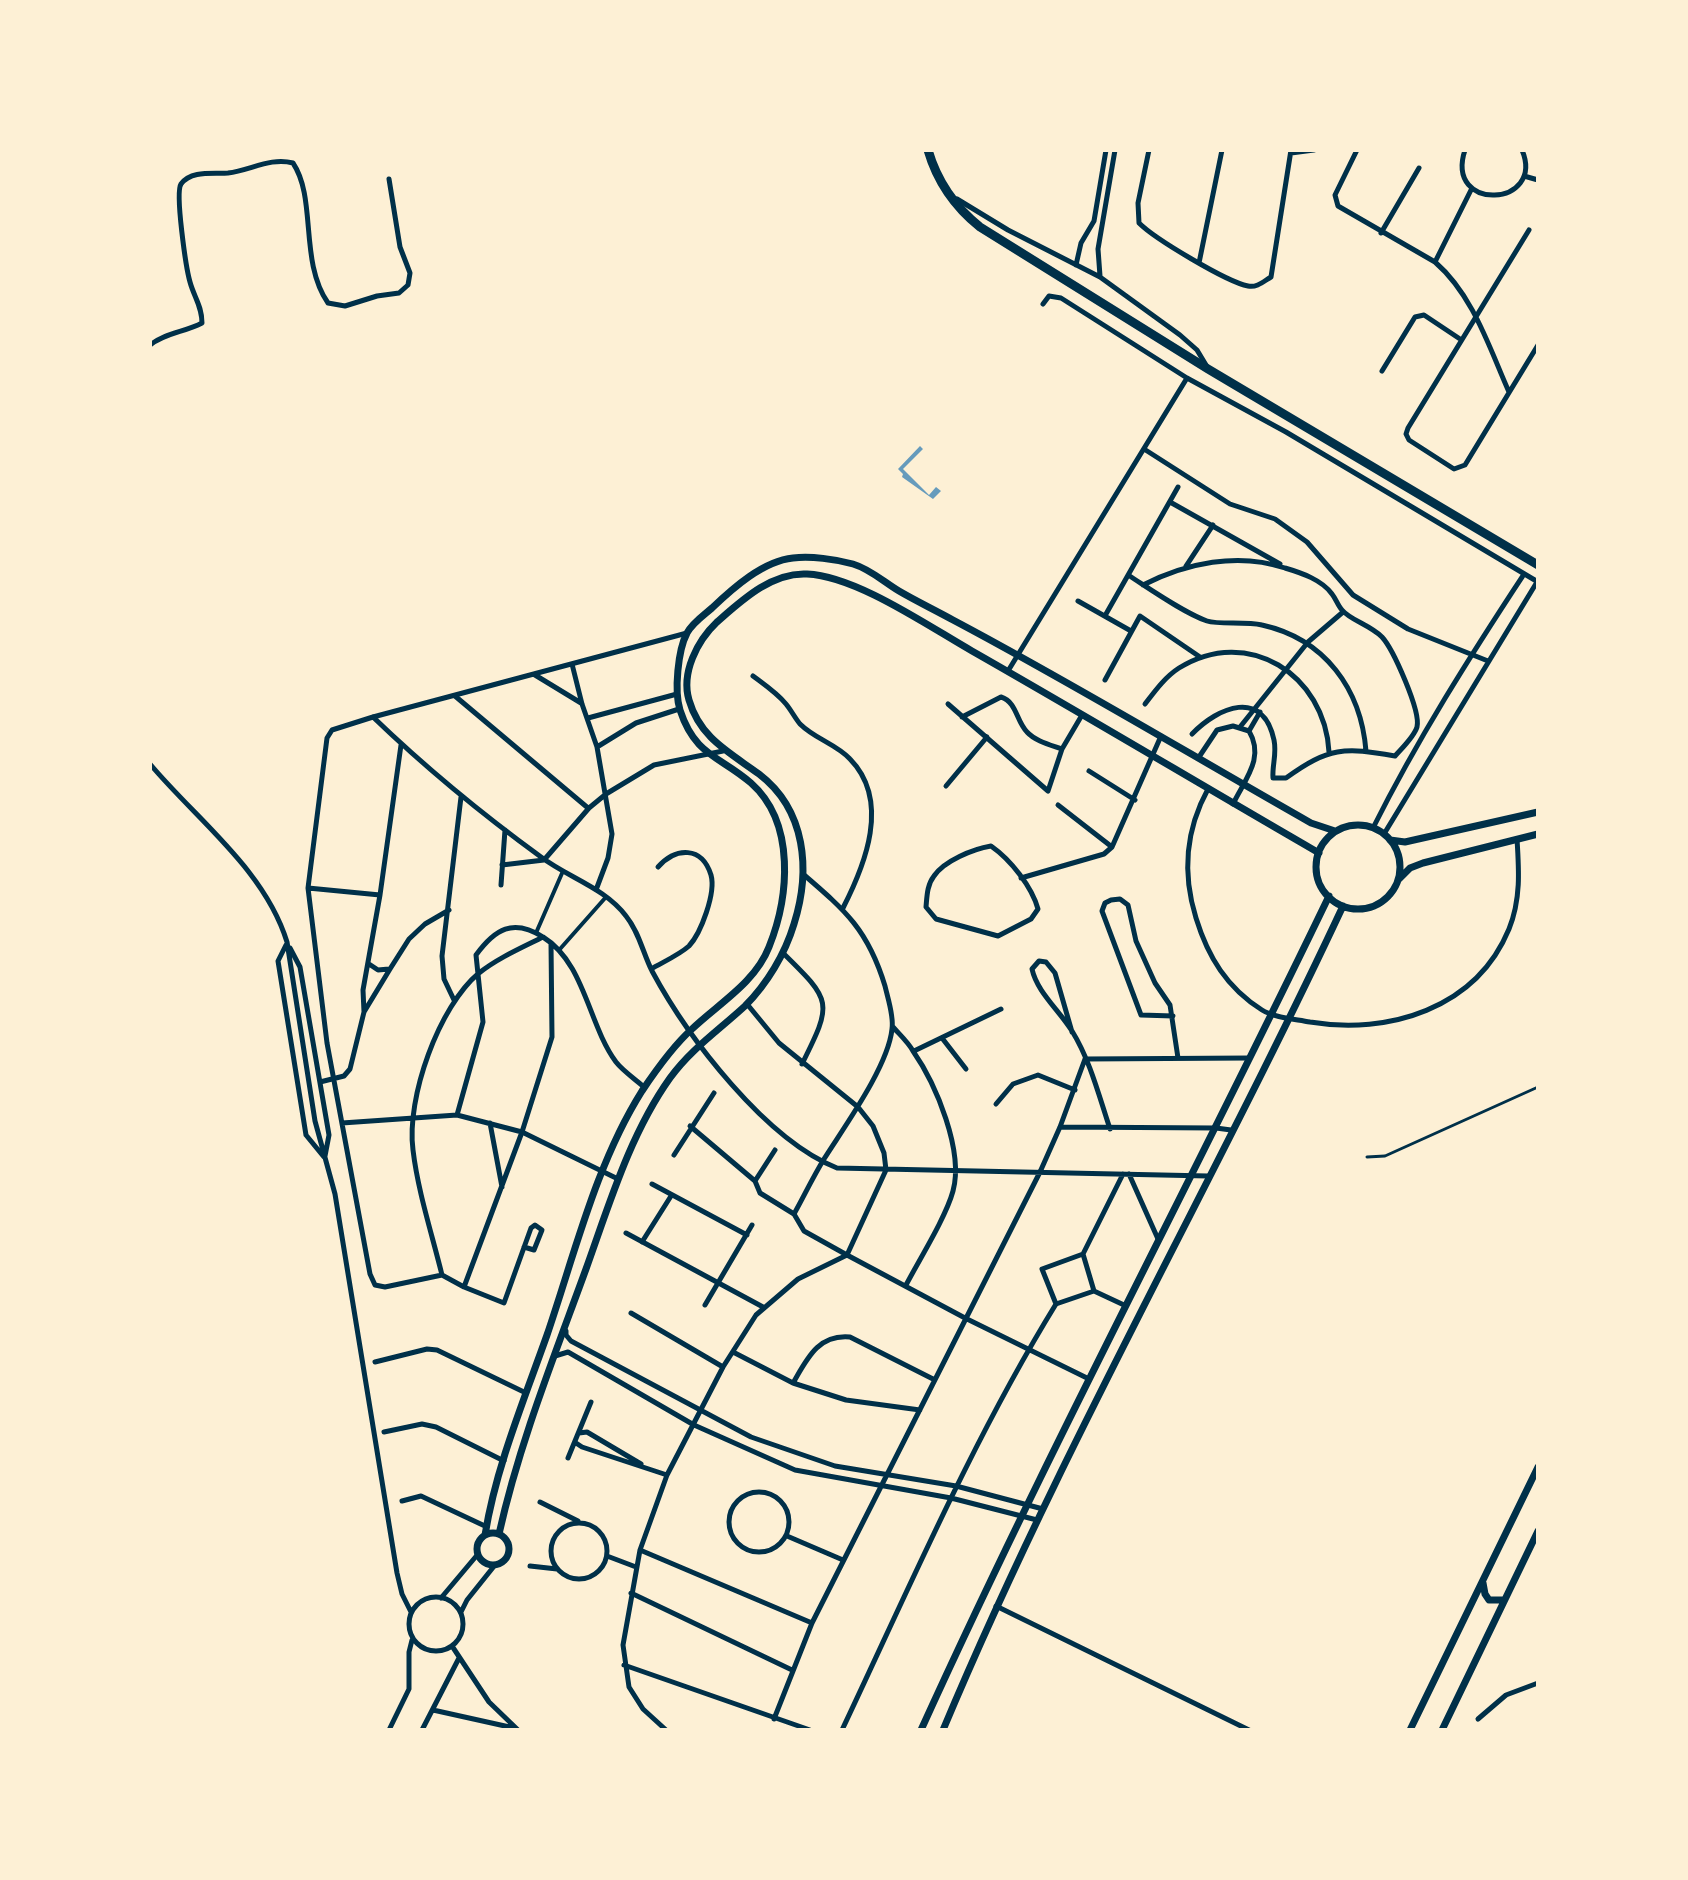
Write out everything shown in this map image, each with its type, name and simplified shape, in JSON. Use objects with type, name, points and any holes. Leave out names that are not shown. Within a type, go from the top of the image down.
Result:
[{"type":"highway","points":[[928,150],[948,193],[965,215],[980,227],[1208,369],[1538,565]]},
{"type":"street","points":[[1076,265],[1081,243],[1094,221],[1106,150]]},
{"type":"street","points":[[1100,277],[1098,249],[1115,150]]},
{"type":"street","points":[[1149,150],[1138,203],[1139,223],[1148,232],[1199,263],[1248,286],[1258,285],[1271,277],[1291,152],[1314,150]]},
{"type":"street","points":[[1199,263],[1222,150]]},
{"type":"street","points":[[1357,150],[1335,195],[1338,206],[1435,262],[1447,273],[1475,315],[1509,393]]},
{"type":"street","points":[[1463,151],[1462,171],[1472,188],[1490,197],[1510,192],[1524,176],[1526,165],[1522,150]]},
{"type":"street","points":[[150,337],[188,331],[202,323],[202,310],[190,282],[177,199],[181,184],[194,174],[255,168],[278,159],[293,163],[302,177],[307,234],[318,288],[328,303],[345,306],[399,293],[408,285],[410,273],[400,247],[389,179]]},
{"type":"street","points":[[1381,233],[1419,168]]},
{"type":"street","points":[[1524,176],[1538,180]]},
{"type":"street","points":[[1435,262],[1472,188]]},
{"type":"street","points":[[948,193],[1008,230],[1100,277],[1197,350],[1208,369]]},
{"type":"street","points":[[1529,230],[1460,339],[1406,434],[1409,440],[1454,469],[1465,465],[1538,345]]},
{"type":"street","points":[[1043,304],[1049,296],[1061,298],[1187,378],[1538,582],[1423,766],[1387,837]]},
{"type":"street","points":[[1382,371],[1415,317],[1424,315],[1460,339]]},
{"type":"street","points":[[150,345],[158,338]]},
{"type":"street","points":[[1008,671],[1187,378]]},
{"type":"street","points":[[1210,385],[1228,400]]},
{"type":"street","points":[[1144,449],[1230,504],[1275,519],[1307,542],[1353,595],[1408,629],[1488,661]]},
{"type":"street","points":[[1106,614],[1178,487]]},
{"type":"street","points":[[1170,502],[1284,567],[1320,582],[1331,592],[1343,612],[1365,623],[1384,639],[1404,675],[1417,722],[1416,730],[1395,756],[1366,751],[1329,752],[1286,778],[1273,778],[1275,744],[1272,732],[1253,709],[1239,707],[1221,711],[1207,719],[1192,734]]},
{"type":"street","points":[[1186,567],[1213,525]]},
{"type":"street","points":[[524,1247],[534,1250],[542,1230],[535,1225],[531,1228],[524,1247],[504,1303],[442,1275],[385,1287],[375,1285],[370,1274],[327,1043],[308,888],[327,738],[332,730],[688,632],[727,594],[773,562],[791,558],[852,564],[1018,654],[1311,823],[1335,831]]},
{"type":"street","points":[[1143,585],[1186,567],[1225,561],[1284,567]]},
{"type":"street","points":[[499,1534],[522,1446],[619,1180],[645,1121],[670,1078],[700,1043],[747,1004],[783,953],[795,922],[803,874],[799,830],[785,800],[762,777],[723,751],[705,734],[687,696],[687,679],[694,652],[711,628],[747,596],[778,579],[806,573],[847,583],[1008,671],[1319,853]]},
{"type":"street","points":[[1373,828],[1471,655],[1524,574]]},
{"type":"street","points":[[1128,575],[1210,622],[1260,624],[1308,642],[1326,657],[1350,689],[1359,709],[1366,751]]},
{"type":"street","points":[[893,606],[900,592]]},
{"type":"street","points":[[1078,601],[1106,614],[1131,631]]},
{"type":"street","points":[[1240,727],[1308,642],[1343,612]]},
{"type":"street","points":[[1105,680],[1140,616],[1201,658]]},
{"type":"street","points":[[441,1598],[478,1554],[526,1393],[602,1174],[627,1117],[644,1087],[689,1031],[738,990],[766,955],[776,928],[784,878],[784,844],[772,810],[753,785],[708,755],[695,740],[679,709],[677,675],[688,632]]},
{"type":"street","points":[[1145,704],[1169,676],[1201,658],[1230,653],[1258,656],[1286,667],[1314,698],[1323,717],[1329,752]]},
{"type":"street","points":[[572,664],[597,747],[612,834],[608,858],[596,890]]},
{"type":"street","points":[[534,674],[582,704]]},
{"type":"street","points":[[753,676],[780,696],[800,724],[852,760],[866,786],[871,816],[869,844],[861,873],[843,908]]},
{"type":"street","points":[[588,718],[677,694]]},
{"type":"street","points":[[454,695],[589,808]]},
{"type":"street","points":[[962,717],[1001,697],[1006,698],[1011,701],[1023,729],[1031,736],[1062,749]]},
{"type":"street","points":[[1249,731],[1260,714],[1262,702]]},
{"type":"street","points":[[948,704],[1048,791],[1062,749],[1082,715]]},
{"type":"street","points":[[597,747],[636,723],[679,709]]},
{"type":"street","points":[[373,717],[461,796],[544,860],[606,897],[625,915],[637,933],[651,969],[689,1031],[759,1115],[787,1139],[822,1162],[837,1168],[886,1170],[1208,1176]]},
{"type":"street","points":[[1199,757],[1217,730],[1240,727],[1249,731],[1255,741],[1257,755],[1233,804]]},
{"type":"street","points":[[1021,878],[1104,854],[1112,847],[1161,736]]},
{"type":"street","points":[[946,786],[987,737]]},
{"type":"street","points":[[320,1082],[335,1080],[350,1069],[364,1012],[363,990],[401,744]]},
{"type":"street","points":[[502,865],[544,860],[589,808],[654,765],[723,751]]},
{"type":"street","points":[[1410,758],[1423,766]]},
{"type":"street","points":[[150,764],[251,875],[281,922],[287,942],[315,1121],[338,1210],[397,1573],[411,1612],[409,1628],[420,1647],[431,1651],[442,1651],[452,1646],[462,1631],[460,1613],[453,1603],[441,1598],[424,1600],[411,1612]]},
{"type":"street","points":[[1089,771],[1135,800]]},
{"type":"street","points":[[1208,789],[1189,830],[1186,866],[1191,902],[1205,945],[1222,974],[1244,996],[1265,1012],[1290,1019],[1340,1027],[1392,1022],[1411,1017],[1447,1000],[1474,981],[1508,931],[1517,903],[1517,839]]},
{"type":"street","points":[[454,1000],[444,979],[442,956],[461,796]]},
{"type":"street","points":[[1058,805],[1112,847]]},
{"type":"street","points":[[1538,812],[1405,842],[1387,837],[1373,828],[1355,825],[1335,831],[1325,840],[1319,853],[1317,876],[1329,896],[1343,906],[1370,907],[1382,901],[1410,868],[1538,834]]},
{"type":"street","points":[[501,885],[505,829]]},
{"type":"street","points":[[1387,837],[1399,859],[1397,880]]},
{"type":"street","points":[[991,846],[999,852],[1021,878],[1034,896],[1038,909],[1031,919],[998,936],[936,919],[926,907],[927,891],[935,874],[981,848],[991,846]]},
{"type":"street","points":[[651,969],[688,947],[702,927],[712,877],[704,862],[692,853],[681,851],[666,858],[658,867]]},
{"type":"street","points":[[536,933],[563,871]]},
{"type":"street","points":[[803,874],[843,908],[864,934],[878,965],[893,1027],[914,1051],[950,1131],[957,1170],[953,1194],[906,1285]]},
{"type":"street","points":[[308,888],[380,895]]},
{"type":"street","points":[[921,1730],[1124,1305],[1216,1128],[1329,896]]},
{"type":"street","points":[[560,949],[606,897]]},
{"type":"street","points":[[1173,1016],[1141,1015],[1102,911],[1105,903],[1120,899],[1128,905],[1136,941],[1173,1016],[1178,1058]]},
{"type":"street","points":[[943,1730],[996,1606],[1231,1130],[1290,1019],[1343,906]]},
{"type":"street","points":[[364,1012],[409,939],[425,924],[449,910]]},
{"type":"street","points":[[457,1115],[483,1022],[476,955],[489,937],[508,928],[523,927],[560,949],[617,1063],[644,1087]]},
{"type":"street","points":[[442,1275],[413,1153],[413,1120],[428,1052],[454,1000],[477,975],[497,960],[543,937]]},
{"type":"street","points":[[287,942],[300,967],[320,1082],[329,1135],[324,1157]]},
{"type":"street","points":[[287,942],[278,961],[306,1135],[324,1157]]},
{"type":"street","points":[[464,1287],[522,1132],[552,1037],[551,942]]},
{"type":"street","points":[[783,953],[814,984],[823,1007],[823,1023],[802,1064]]},
{"type":"street","points":[[1072,1032],[1035,980],[1032,969],[1039,961],[1046,962],[1055,973],[1072,1032],[1110,1129]]},
{"type":"street","points":[[368,964],[378,970],[390,969]]},
{"type":"street","points":[[666,1730],[643,1709],[629,1687],[623,1645],[640,1550],[667,1475],[723,1367],[763,1307],[798,1279],[847,1255],[886,1170],[884,1153],[873,1126],[858,1107],[779,1043],[747,1004]]},
{"type":"street","points":[[914,1051],[1001,1009]]},
{"type":"street","points":[[794,1214],[822,1162],[858,1107],[886,1050],[893,1027]]},
{"type":"street","points":[[942,1038],[966,1069]]},
{"type":"street","points":[[1085,1059],[1251,1058]]},
{"type":"street","points":[[774,1719],[812,1623],[1040,1172],[1085,1059]]},
{"type":"street","points":[[996,1104],[1013,1084],[1038,1075],[1075,1090]]},
{"type":"street","points":[[674,1155],[714,1093]]},
{"type":"street","points":[[342,1123],[457,1115],[522,1132],[619,1180]]},
{"type":"street","points":[[490,1123],[502,1188]]},
{"type":"street","points":[[690,1126],[755,1181],[760,1193],[794,1214],[804,1231],[965,1318],[1089,1379]]},
{"type":"street","points":[[1060,1127],[1231,1130]]},
{"type":"street","points":[[755,1181],[775,1150]]},
{"type":"street","points":[[1126,1174],[1158,1239]]},
{"type":"street","points":[[1056,1304],[1042,1269],[1083,1254],[1126,1174]]},
{"type":"street","points":[[652,1184],[747,1235]]},
{"type":"street","points":[[642,1242],[671,1196]]},
{"type":"street","points":[[705,1305],[752,1225]]},
{"type":"street","points":[[626,1233],[763,1307]]},
{"type":"street","points":[[1083,1254],[1094,1291]]},
{"type":"street","points":[[842,1730],[956,1486],[1029,1348],[1056,1304],[1094,1291],[1124,1305]]},
{"type":"street","points":[[631,1313],[723,1367]]},
{"type":"street","points":[[566,1325],[566,1335],[571,1341],[751,1437],[835,1466],[956,1486],[1044,1509]]},
{"type":"street","points":[[793,1383],[813,1350],[839,1335],[850,1337],[933,1379]]},
{"type":"street","points":[[375,1362],[427,1349],[437,1350],[526,1393]]},
{"type":"street","points":[[554,1357],[568,1352],[694,1425],[795,1470],[951,1498],[1038,1520]]},
{"type":"street","points":[[733,1352],[793,1383],[846,1400],[920,1410]]},
{"type":"street","points":[[568,1458],[591,1402]]},
{"type":"street","points":[[384,1432],[422,1424],[436,1427],[504,1461]]},
{"type":"street","points":[[579,1433],[587,1432],[649,1469]]},
{"type":"street","points":[[510,1442],[522,1446]]},
{"type":"street","points":[[576,1443],[667,1475]]},
{"type":"street","points":[[1410,1730],[1538,1467]]},
{"type":"street","points":[[752,1493],[771,1494],[787,1511],[787,1536],[766,1552],[750,1552],[742,1548],[731,1533],[729,1517],[732,1509],[737,1501],[752,1493]]},
{"type":"street","points":[[402,1501],[421,1496],[505,1538],[509,1551],[502,1563],[485,1563],[478,1554]]},
{"type":"street","points":[[530,1566],[557,1570],[573,1579],[582,1580],[599,1572],[607,1556],[607,1546],[598,1529],[540,1502]]},
{"type":"street","points":[[557,1570],[550,1553],[555,1535],[570,1524],[580,1522]]},
{"type":"street","points":[[1442,1730],[1538,1531]]},
{"type":"street","points":[[787,1536],[843,1560]]},
{"type":"street","points":[[640,1550],[812,1623]]},
{"type":"street","points":[[607,1556],[637,1567]]},
{"type":"street","points":[[460,1613],[495,1565]]},
{"type":"street","points":[[1483,1581],[1489,1600],[1504,1600]]},
{"type":"street","points":[[631,1593],[792,1670]]},
{"type":"street","points":[[996,1606],[1249,1730]]},
{"type":"street","points":[[970,1622],[986,1628]]},
{"type":"street","points":[[389,1730],[409,1689],[409,1652],[413,1639]]},
{"type":"street","points":[[452,1646],[489,1702],[516,1729]]},
{"type":"street","points":[[422,1730],[459,1658]]},
{"type":"street","points":[[624,1665],[810,1730]]},
{"type":"street","points":[[1478,1719],[1506,1695],[1538,1683]]},
{"type":"street","points":[[433,1710],[516,1729]]},
{"type":"lane","points":[[1367,1157],[1385,1156],[1538,1087]]},
{"type":"water","points":[[920,446],[923,449],[903,469],[929,495],[936,487],[941,491],[933,499],[902,477],[898,469]]}]
